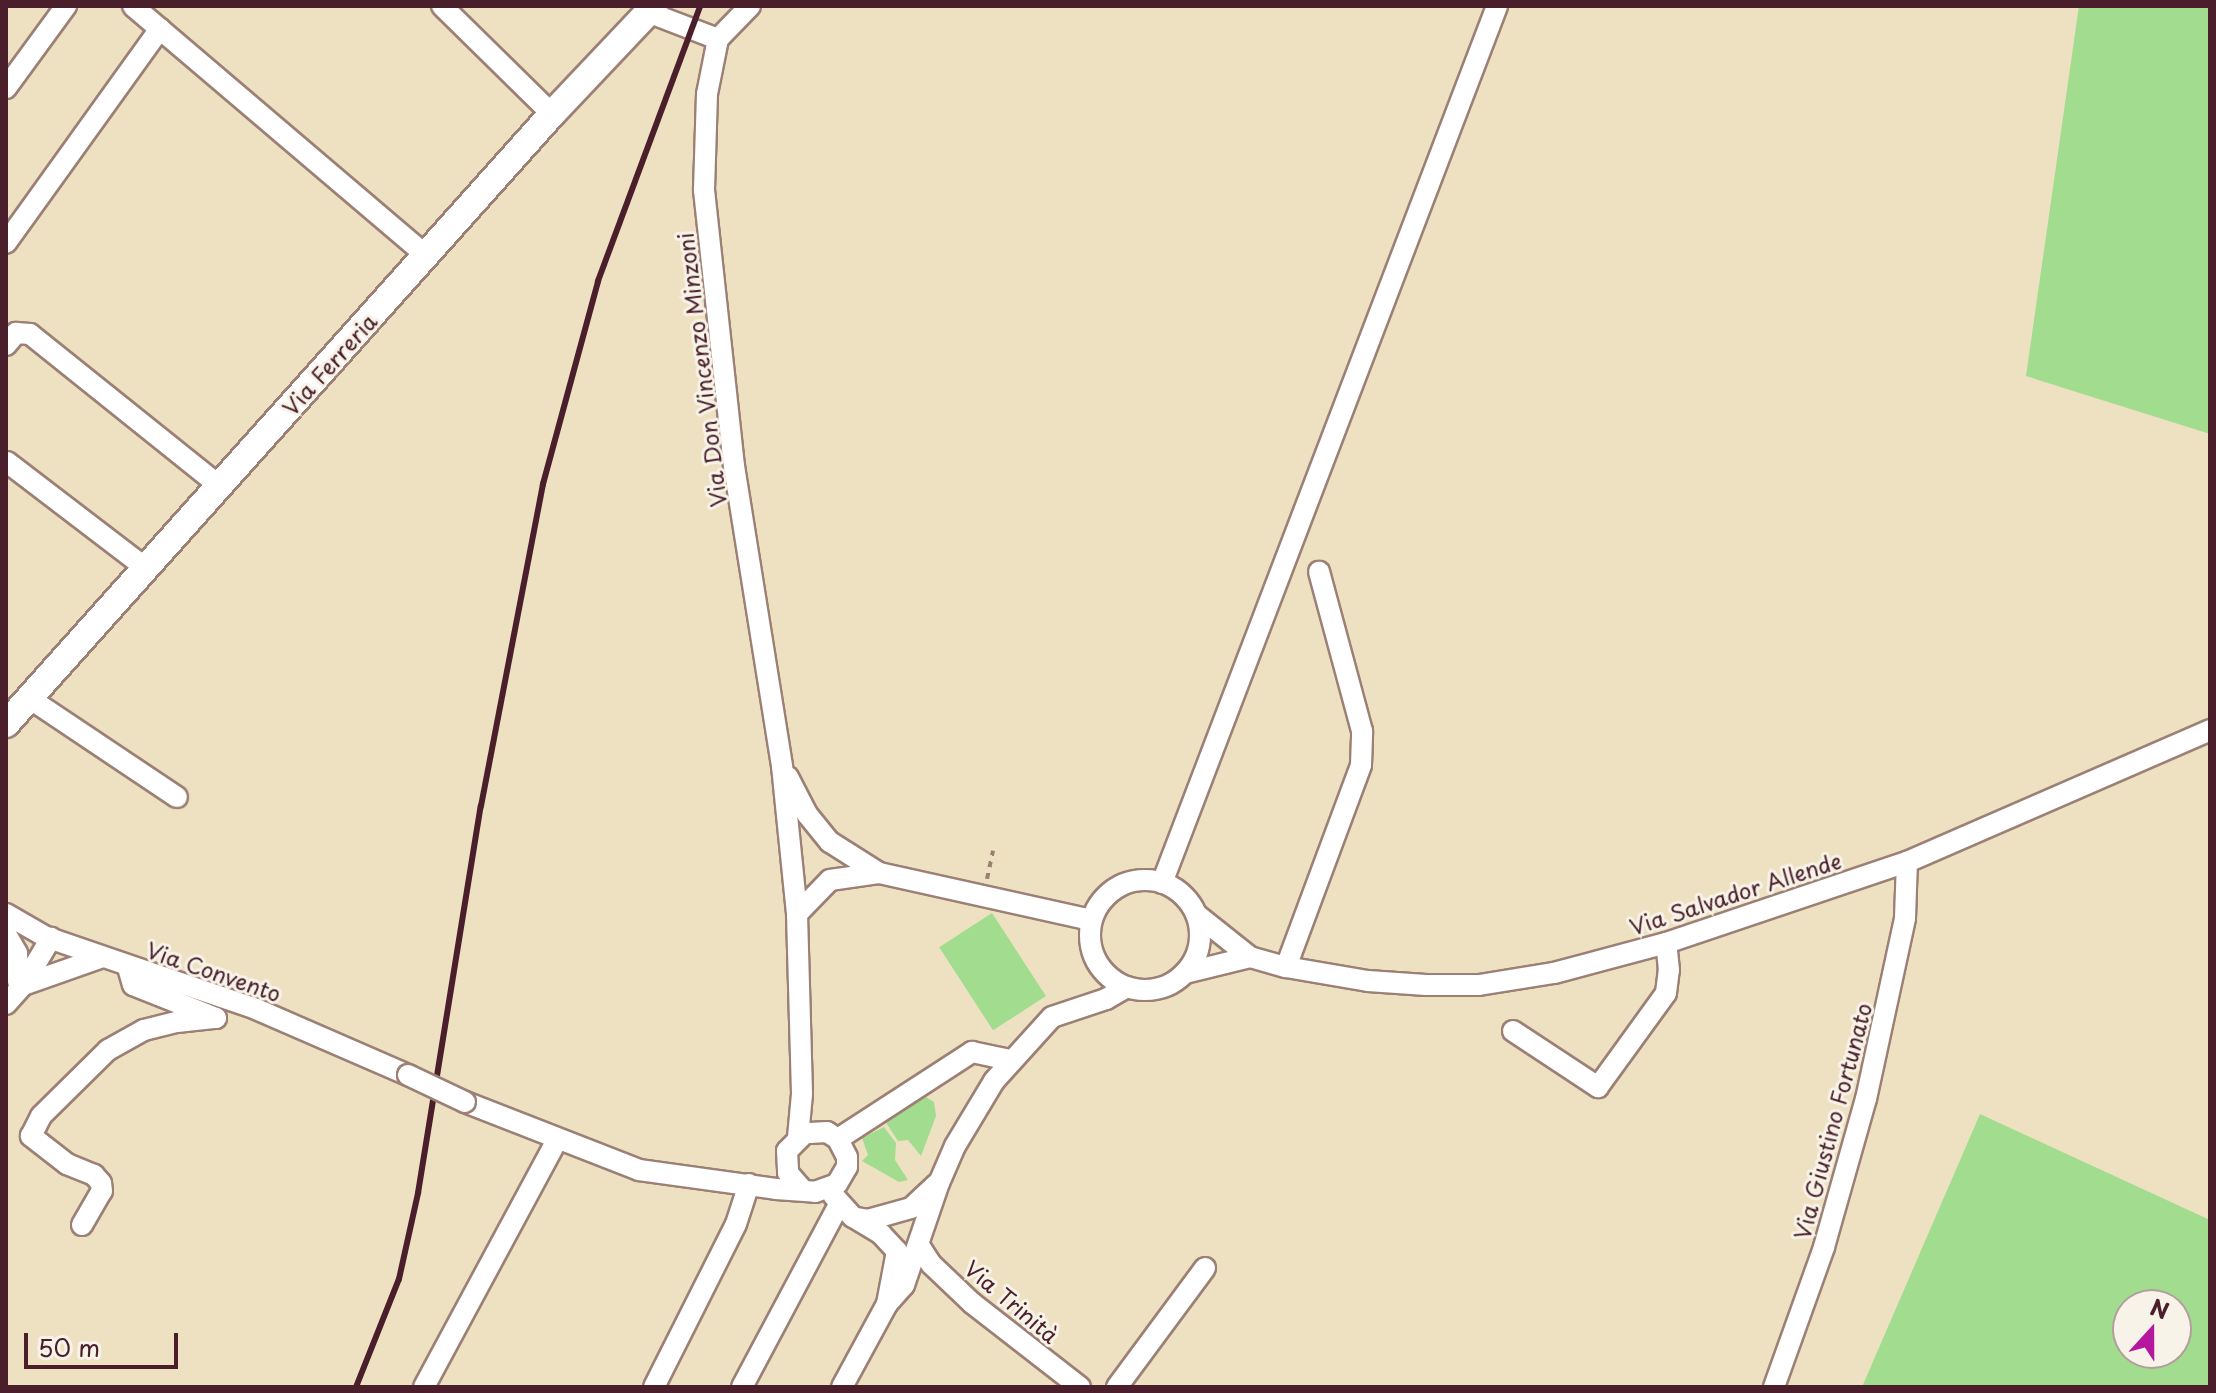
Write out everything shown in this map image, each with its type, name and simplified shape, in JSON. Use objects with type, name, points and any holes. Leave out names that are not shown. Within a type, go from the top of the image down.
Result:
[{"type":"main road","name":"Via Ferreria","points":[[6,724],[552,114],[652,10]]},
{"type":"street","points":[[6,88],[66,6]]},
{"type":"street","points":[[133,6],[426,255]]},
{"type":"street","points":[[442,6],[552,114]]},
{"type":"street","points":[[652,10],[718,39],[750,6]]},
{"type":"street","points":[[1162,883],[1497,6]]},
{"type":"street","points":[[6,243],[160,29]]},
{"type":"street","name":"Via Don Vincenzo Minzoni","points":[[718,39],[707,94],[704,190],[734,466],[782,766],[797,914],[802,1094],[798,1137]]},
{"type":"street","points":[[6,345],[16,333],[30,334],[221,487]]},
{"type":"street","points":[[6,462],[147,569]]},
{"type":"street","points":[[1286,967],[1361,765],[1362,731],[1319,572]]},
{"type":"street","points":[[29,698],[177,797]]},
{"type":"street","name":"Via Salvador Allende","points":[[1196,914],[1250,957],[1286,967],[1368,981],[1479,985],[1554,973],[1666,943],[1907,862],[2210,730]]},
{"type":"street","name":"Via Don Vincenzo Minzoni","points":[[782,766],[807,814],[830,842],[879,873]]},
{"type":"street","name":"Via Giustino Fortunato","points":[[1774,1387],[1824,1247],[1866,1099],[1905,918],[1907,862]]},
{"type":"street","points":[[797,914],[830,880],[879,873],[1091,920]]},
{"type":"street","points":[[1144,880],[1162,883],[1176,890],[1196,914],[1199,945],[1185,973],[1158,989],[1127,987],[1100,968],[1091,945],[1091,920],[1099,904],[1119,887],[1144,880]]},
{"type":"street","name":"Via Convento","points":[[6,914],[48,938],[100,958],[256,1009],[557,1140]]},
{"type":"street","points":[[6,925],[48,938],[6,1004]]},
{"type":"street","points":[[6,934],[17,953],[16,988]]},
{"type":"street","points":[[1513,1031],[1598,1087],[1666,993],[1669,970],[1666,943]]},
{"type":"street","name":"Via Salvador Allende","points":[[1185,973],[1250,957]]},
{"type":"street","points":[[16,988],[100,958]]},
{"type":"street","points":[[128,968],[133,985],[216,1018]]},
{"type":"street","points":[[842,1387],[887,1304],[904,1285],[955,1146],[1010,1060],[1052,1017],[1106,999],[1127,987]]},
{"type":"street","points":[[153,993],[165,1008],[166,1024]]},
{"type":"street","points":[[82,1225],[102,1191],[101,1183],[94,1175],[67,1164],[31,1136],[41,1116],[108,1050],[144,1030],[166,1024],[244,1016],[256,1009]]},
{"type":"street","points":[[654,1387],[736,1224],[749,1184],[785,1159],[798,1137],[829,1135],[972,1052],[1010,1060]]},
{"type":"street","name":"Via Don Vincenzo Minzoni","points":[[802,1094],[829,1135]]},
{"type":"street","points":[[742,1387],[840,1203],[837,1184],[847,1167],[847,1157],[829,1135]]},
{"type":"street","points":[[424,1387],[557,1140],[639,1170],[815,1192],[868,1220],[911,1208],[939,1183]]},
{"type":"street","points":[[785,1159],[788,1173],[802,1189]]},
{"type":"street","points":[[840,1203],[881,1234],[897,1251],[887,1304]]},
{"type":"street","name":"Via Trinità","points":[[920,1247],[931,1264],[972,1303],[1080,1387]]},
{"type":"street","points":[[1117,1387],[1205,1268]]},
{"type":"path","points":[[983,897],[993,851]]},
{"type":"green space","points":[[2079,6],[2210,6],[2210,434],[2026,376]]},
{"type":"green space","points":[[992,913],[1046,996],[993,1030],[939,947]]},
{"type":"green space","points":[[926,1097],[934,1102],[936,1116],[921,1156],[908,1140],[898,1141],[885,1121]]},
{"type":"green space","points":[[1980,1114],[2210,1220],[2210,1387],[1862,1387]]},
{"type":"green space","points":[[884,1127],[896,1143],[895,1160],[908,1180],[899,1182],[862,1161],[868,1155],[862,1138]]},
{"type":"railway","points":[[356,1387],[399,1279],[418,1193],[481,806],[543,484],[598,281],[700,6]]}]
